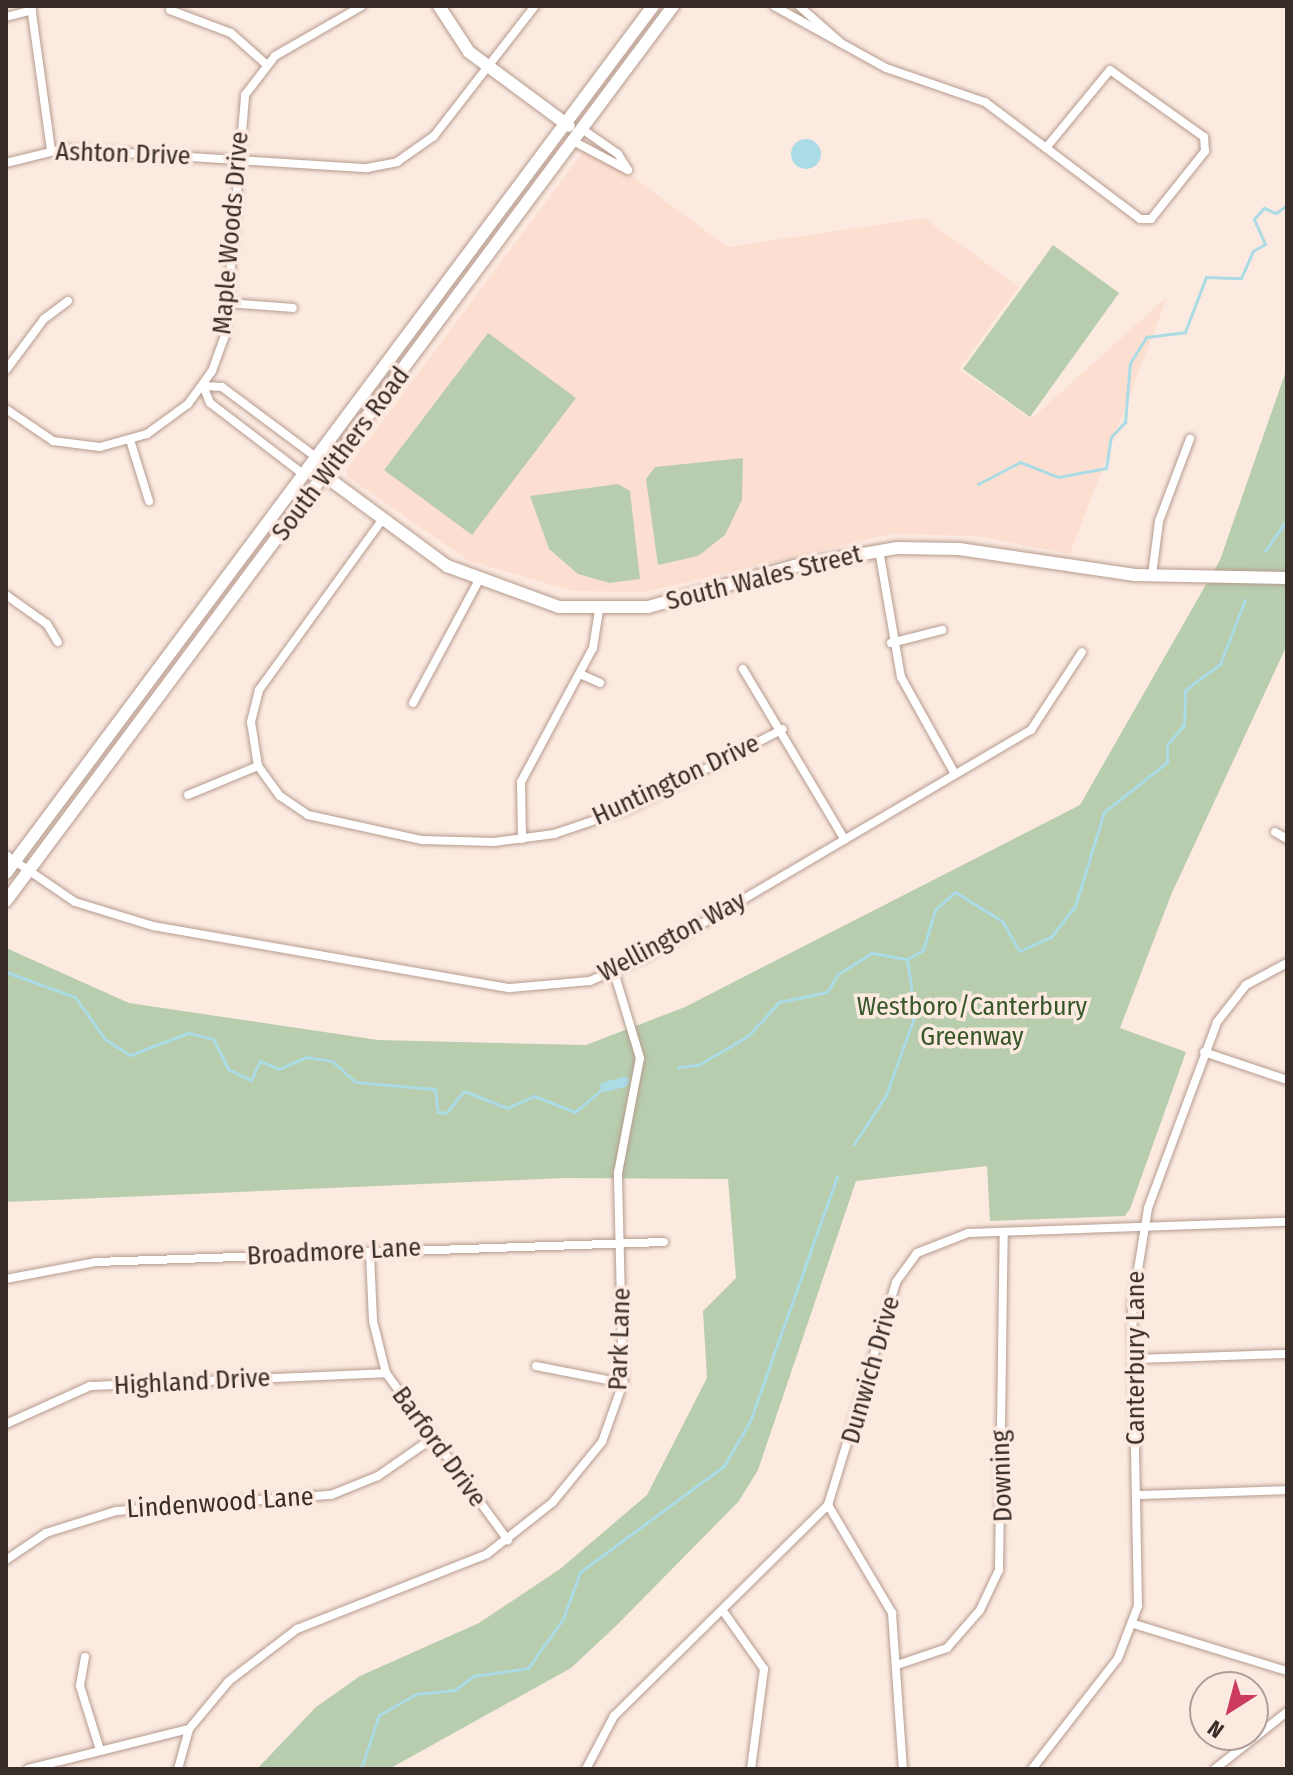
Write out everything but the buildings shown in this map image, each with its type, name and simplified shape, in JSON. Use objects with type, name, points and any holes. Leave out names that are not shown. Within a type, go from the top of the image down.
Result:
[{"type":"main road","points":[[439,6],[485,67],[565,125],[582,129]]},
{"type":"main road","name":"South Withers Road","points":[[6,873],[10,858],[316,457],[653,6]]},
{"type":"main road","name":"South Withers Road","points":[[6,901],[673,6]]},
{"type":"main road","points":[[565,125],[573,141]]},
{"type":"main road","name":"South Wales Street","points":[[316,457],[325,476],[382,520],[478,582],[539,603],[599,610],[648,607],[879,550],[959,549],[1070,570],[1287,578]]},
{"type":"main road","points":[[303,474],[325,476]]},
{"type":"street","name":"Maple Woods Drive","points":[[6,409],[67,445],[130,440],[176,416],[203,386],[220,353],[228,303],[245,95],[266,64],[362,6]]},
{"type":"street","name":"Ashton Drive","points":[[6,163],[51,150],[367,168],[397,162],[434,136],[535,6]]},
{"type":"street","points":[[774,6],[845,46],[985,102],[1140,219],[1151,219],[1205,151],[1204,137],[1110,70],[1046,148]]},
{"type":"street","points":[[788,16],[797,6],[845,46]]},
{"type":"street","points":[[6,17],[32,8],[51,150]]},
{"type":"street","points":[[170,10],[231,33],[266,64]]},
{"type":"street","points":[[573,141],[628,170],[618,154],[582,129]]},
{"type":"street","points":[[6,370],[44,319],[68,301]]},
{"type":"street","points":[[228,303],[293,308]]},
{"type":"street","points":[[303,474],[210,403],[203,386],[222,387],[316,457]]},
{"type":"street","points":[[1152,575],[1159,521],[1190,439]]},
{"type":"street","points":[[130,440],[149,501]]},
{"type":"street","name":"Huntington Drive","points":[[382,520],[259,690],[251,722],[258,766],[280,796],[308,815],[422,840],[522,839],[628,809],[783,729]]},
{"type":"street","points":[[879,550],[891,643],[918,715],[955,774]]},
{"type":"street","points":[[413,703],[478,582]]},
{"type":"street","points":[[6,595],[47,624],[58,642]]},
{"type":"street","points":[[522,839],[521,782],[580,674],[599,610]]},
{"type":"street","points":[[891,643],[942,630]]},
{"type":"street","name":"Wellington Way","points":[[10,858],[108,915],[431,976],[530,989],[614,972],[1031,730],[1082,652]]},
{"type":"street","points":[[743,669],[783,729],[845,840]]},
{"type":"street","points":[[580,674],[600,683]]},
{"type":"street","points":[[188,795],[258,766]]},
{"type":"street","points":[[1275,832],[1287,839]]},
{"type":"street","name":"Canterbury Lane","points":[[1032,1769],[1118,1658],[1134,1624],[1137,1495],[1133,1274],[1143,1226],[1204,1052],[1235,996],[1287,963]]},
{"type":"street","name":"Park Lane","points":[[178,1769],[189,1729],[229,1681],[297,1629],[508,1540],[593,1455],[623,1383],[621,1141],[640,1058],[614,972]]},
{"type":"street","points":[[1204,1052],[1287,1080]]},
{"type":"street","name":"Dunwich Drive","points":[[586,1769],[614,1716],[828,1505],[901,1270],[945,1238],[1004,1232],[1287,1222]]},
{"type":"street","name":"Downing","points":[[897,1665],[947,1648],[980,1610],[999,1570],[1004,1232]]},
{"type":"street","name":"Broadmore Lane","points":[[6,1279],[85,1263],[370,1254],[621,1240],[664,1242]]},
{"type":"street","name":"Barford Drive","points":[[370,1254],[375,1338],[386,1373],[430,1440],[508,1540]]},
{"type":"street","points":[[1133,1359],[1287,1354]]},
{"type":"street","points":[[536,1366],[623,1383]]},
{"type":"street","name":"Highland Drive","points":[[6,1424],[90,1386],[386,1373]]},
{"type":"street","name":"Lindenwood Lane","points":[[6,1560],[91,1515],[331,1495],[378,1476],[430,1440]]},
{"type":"street","points":[[1137,1495],[1287,1490]]},
{"type":"street","points":[[828,1505],[885,1594],[897,1665],[903,1769]]},
{"type":"street","points":[[723,1611],[764,1669],[751,1769]]},
{"type":"street","points":[[1134,1624],[1287,1671]]},
{"type":"street","points":[[85,1657],[80,1686],[100,1750]]},
{"type":"street","points":[[1215,1769],[1287,1712]]},
{"type":"street","points":[[28,1769],[189,1729]]},
{"type":"shaded area","points":[[589,144],[727,247],[924,218],[1019,287],[959,369],[1031,419],[1167,297],[1070,554],[976,536],[891,534],[646,592],[573,591],[469,561],[348,477],[346,470]]},
{"type":"green space","points":[[1053,245],[1119,293],[1030,417],[963,369]]},
{"type":"green space","points":[[488,333],[576,398],[472,535],[384,470]]},
{"type":"green space","name":"Westboro/Canterbury Greenway","points":[[1287,368],[1287,645],[1171,895],[1120,1028],[1186,1052],[1125,1216],[990,1221],[987,1166],[856,1181],[758,1470],[739,1501],[616,1626],[571,1668],[389,1769],[257,1769],[316,1707],[360,1676],[479,1623],[560,1569],[647,1495],[707,1378],[703,1311],[736,1278],[728,1179],[565,1178],[6,1202],[6,948],[129,1003],[378,1040],[586,1045],[685,1007],[1080,805],[1220,560]]},
{"type":"green space","points":[[743,458],[742,500],[725,535],[698,556],[658,565],[646,479],[655,467]]},
{"type":"green space","points":[[618,484],[630,491],[640,579],[609,583],[578,574],[549,549],[530,496]]},
{"type":"water","points":[[806,139],[817,143],[821,154],[817,165],[806,169],[795,165],[791,154],[795,143]]},
{"type":"waterway","points":[[978,484],[1020,462],[1058,477],[1106,468],[1111,437],[1125,422],[1130,363],[1146,337],[1185,332],[1206,277],[1241,278],[1253,251],[1265,244],[1254,219],[1264,208],[1276,213],[1287,205]]},
{"type":"waterway","points":[[1287,281],[1287,323]]},
{"type":"waterway","points":[[1265,551],[1287,520]]},
{"type":"waterway","points":[[678,1067],[698,1065],[748,1036],[779,1002],[827,992],[838,974],[872,953],[907,959],[923,950],[935,910],[955,892],[1002,921],[1019,951],[1051,937],[1075,906],[1104,812],[1167,762],[1167,745],[1184,725],[1185,690],[1220,664],[1245,600]]},
{"type":"waterway","points":[[854,1144],[886,1095],[915,1015],[907,959]]},
{"type":"waterway","points":[[6,972],[75,997],[105,1039],[130,1055],[188,1033],[213,1039],[228,1069],[251,1080],[260,1061],[279,1069],[306,1057],[332,1061],[355,1082],[435,1089],[438,1112],[446,1113],[464,1091],[507,1108],[534,1096],[575,1112],[605,1087]]},
{"type":"waterway","points":[[605,1087],[624,1082]]},
{"type":"waterway","points":[[361,1769],[379,1715],[416,1694],[455,1690],[473,1676],[528,1668],[563,1619],[580,1572],[724,1466],[750,1421],[837,1176]]}]
